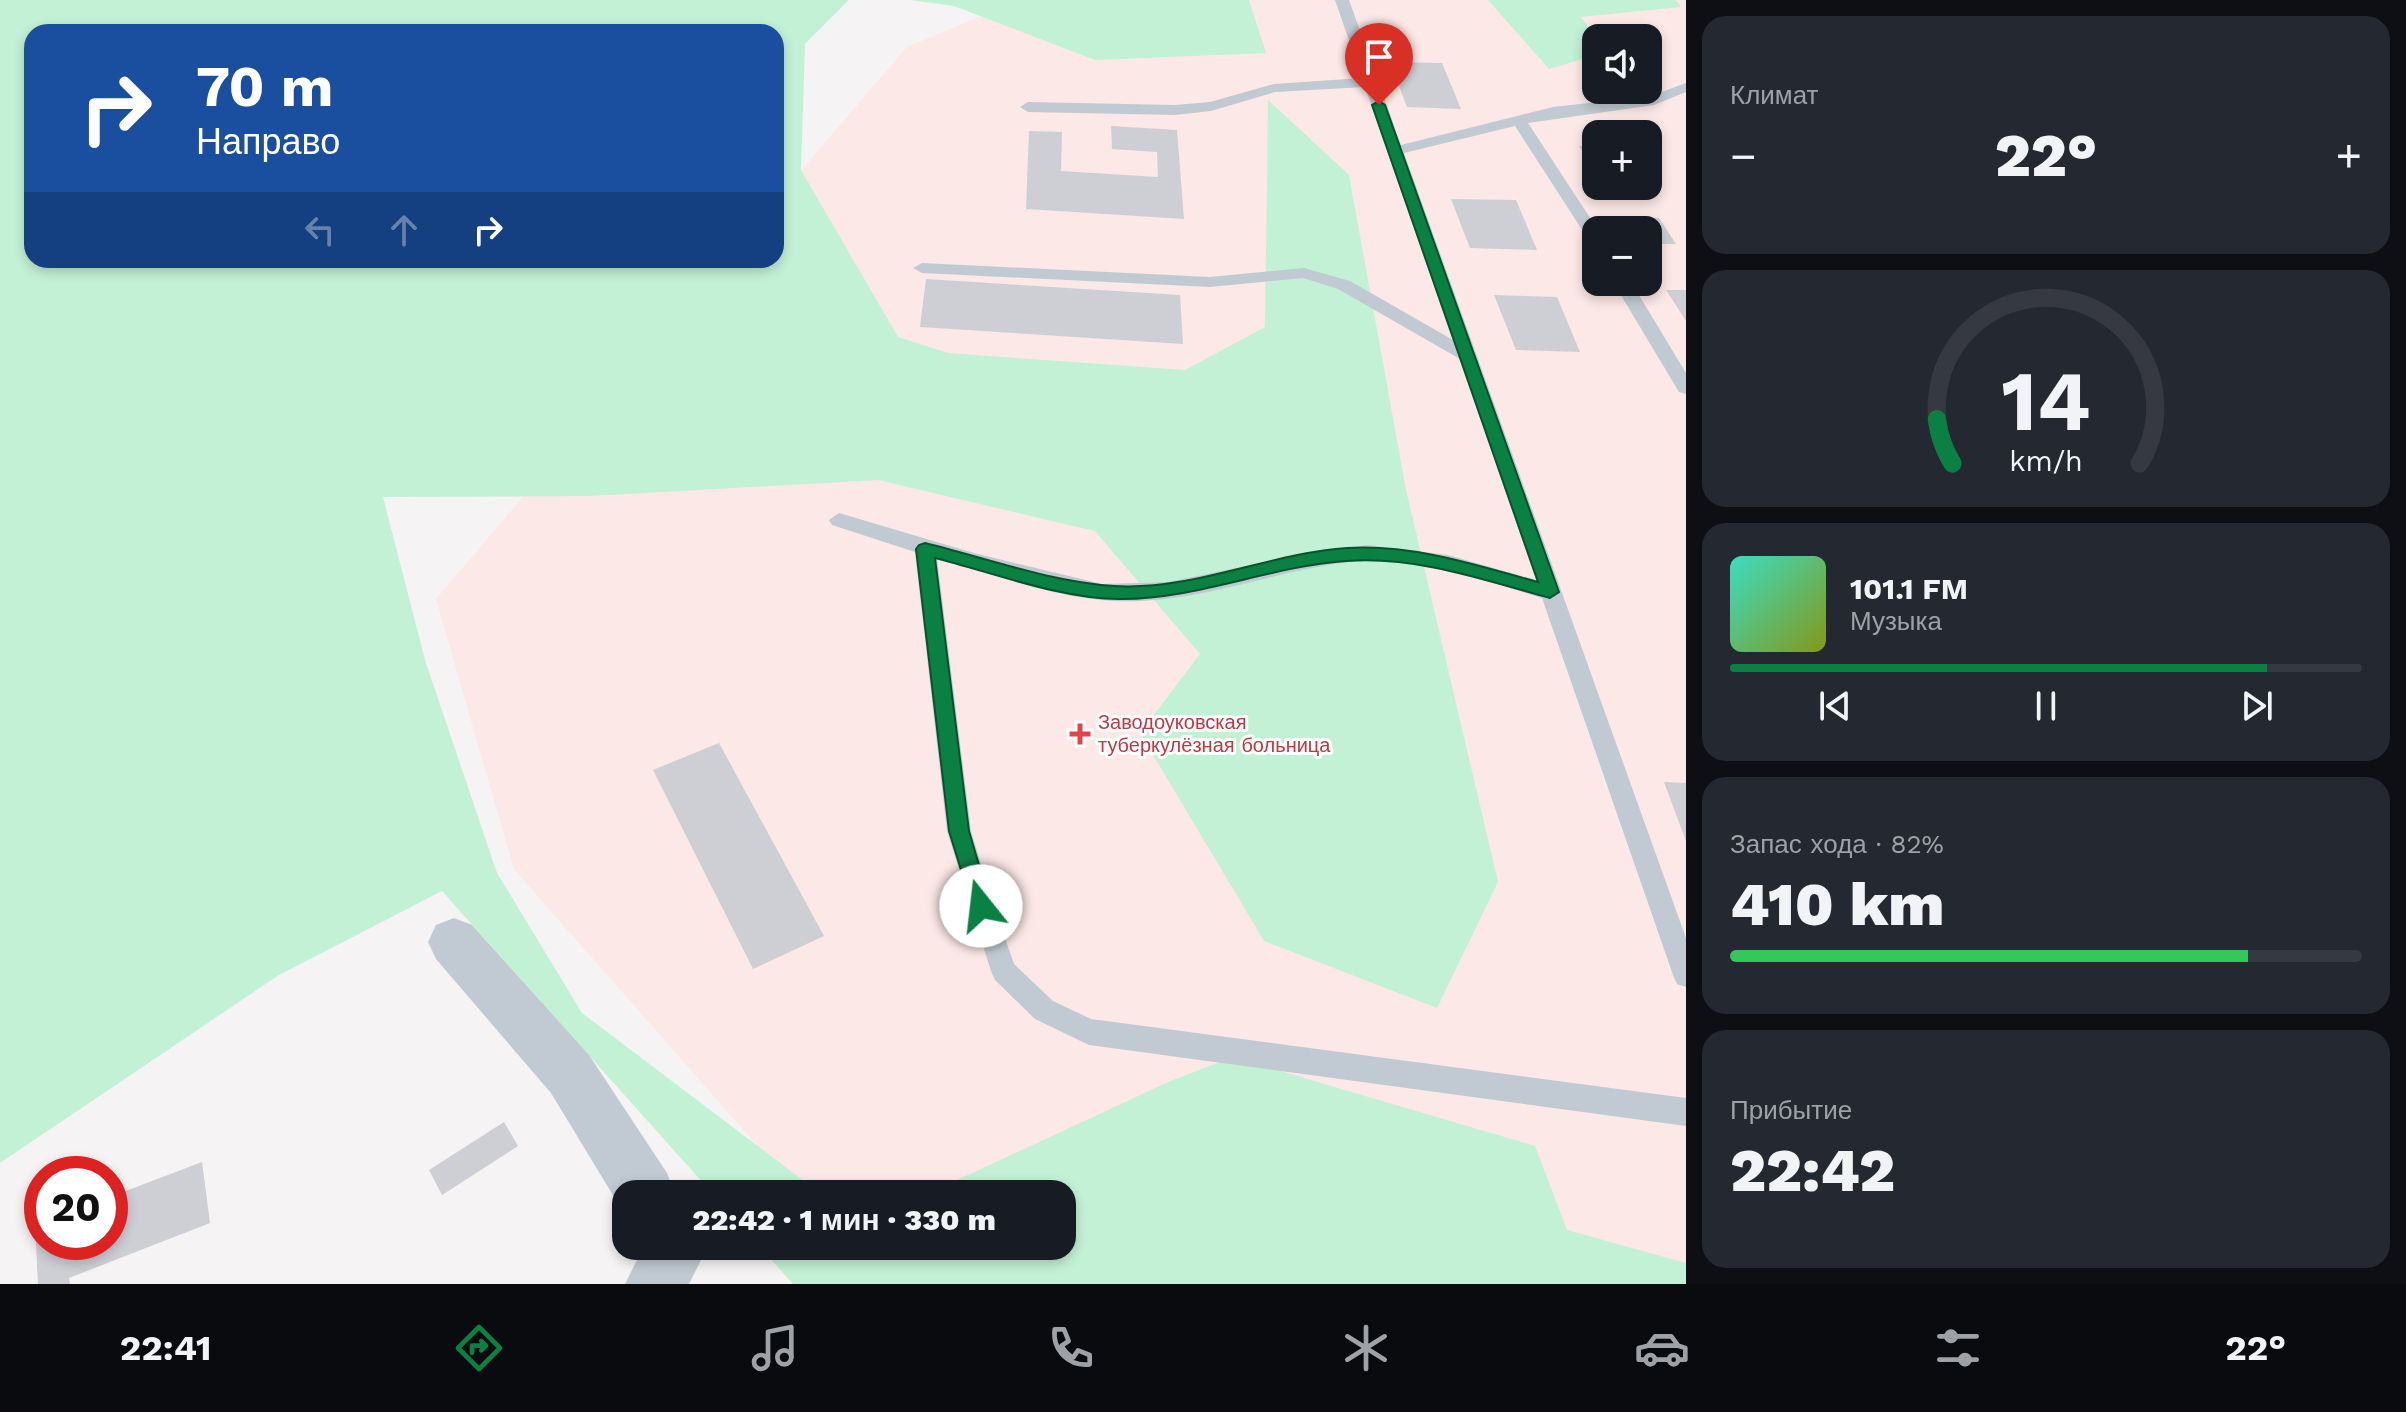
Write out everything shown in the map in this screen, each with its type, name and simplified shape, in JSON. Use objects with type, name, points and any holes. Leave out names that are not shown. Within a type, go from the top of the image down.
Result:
[{"type":"street","points":[[454,942],[570,1074],[637,1180]]},
{"type":"street","points":[[655,1284],[670,1260]]},
{"type":"lane","points":[[1342,0],[1550,592],[1676,924],[1686,975]]},
{"type":"lane","points":[[1028,107],[1175,110],[1211,106],[1274,88],[1370,82]]},
{"type":"lane","points":[[1395,151],[1553,112],[1654,100],[1686,87]]},
{"type":"lane","points":[[1519,121],[1582,218]]},
{"type":"lane","points":[[922,268],[1210,282],[1304,273],[1344,285],[1466,355]]},
{"type":"lane","points":[[1630,296],[1686,388]]},
{"type":"lane","points":[[839,520],[925,549],[1080,588],[1115,593],[1149,592],[1345,555],[1384,554],[1451,564],[1550,592]]},
{"type":"lane","points":[[925,549],[959,831],[1004,971],[1044,1010],[1089,1032],[1686,1112]]},
{"type":"shaded area","name":"Заводоуковская туберкулёзная больница","points":[[1020,0],[1686,0],[1686,1284],[1076,1247],[1076,1180],[788,1180],[514,869],[436,599],[718,268],[784,268],[784,191],[907,47]]},
{"type":"green space","points":[[0,0],[849,0],[805,44],[801,170],[898,337],[948,353],[1185,370],[1265,327],[1268,100],[1349,175],[1406,490],[1498,882],[1437,1008],[1264,941],[1140,733],[1200,654],[1095,531],[878,480],[591,496],[383,497],[425,660],[497,873],[582,1013],[803,1180],[700,1180],[442,891],[279,975],[0,1163]]},
{"type":"green space","points":[[910,0],[1249,0],[1266,53],[1095,60],[954,6]]},
{"type":"green space","points":[[1488,0],[1676,0],[1681,7],[1581,17],[1586,24],[1582,24],[1582,59],[1549,69]]},
{"type":"green space","points":[[1233,1057],[1535,1146],[1567,1230],[1686,1263],[1686,1284],[793,1284],[772,1260],[1076,1260],[1076,1180],[957,1180],[1168,1082]]},
{"type":"building","points":[[1390,62],[1442,63],[1461,109],[1407,107]]},
{"type":"building","points":[[1111,126],[1177,130],[1184,219],[1026,209],[1029,131],[1062,132],[1061,171],[1158,177],[1157,152],[1112,149]]},
{"type":"building","points":[[1451,199],[1516,200],[1537,250],[1470,248]]},
{"type":"building","points":[[1662,223],[1676,244],[1662,244]]},
{"type":"building","points":[[926,279],[1180,295],[1183,344],[920,327]]},
{"type":"building","points":[[1666,290],[1686,290],[1686,321]]},
{"type":"building","points":[[1494,295],[1557,297],[1580,352],[1516,350]]},
{"type":"building","points":[[719,743],[824,936],[753,969],[653,770]]},
{"type":"building","points":[[1664,782],[1686,783],[1686,841]]},
{"type":"building","points":[[504,1122],[518,1146],[442,1195],[429,1170]]},
{"type":"building","points":[[202,1162],[210,1223],[128,1255],[128,1190]]},
{"type":"building","points":[[37,1260],[115,1260],[69,1278],[70,1284],[38,1284]]},
{"type":"place","name":"Заводоуковская туберкулёзная больница","points":[[1080,734]]},
{"type":"route","points":[[981,906],[959,831],[925,549],[1080,588],[1115,593],[1149,592],[1345,555],[1384,554],[1451,564],[1550,592],[1379,105]]}]
